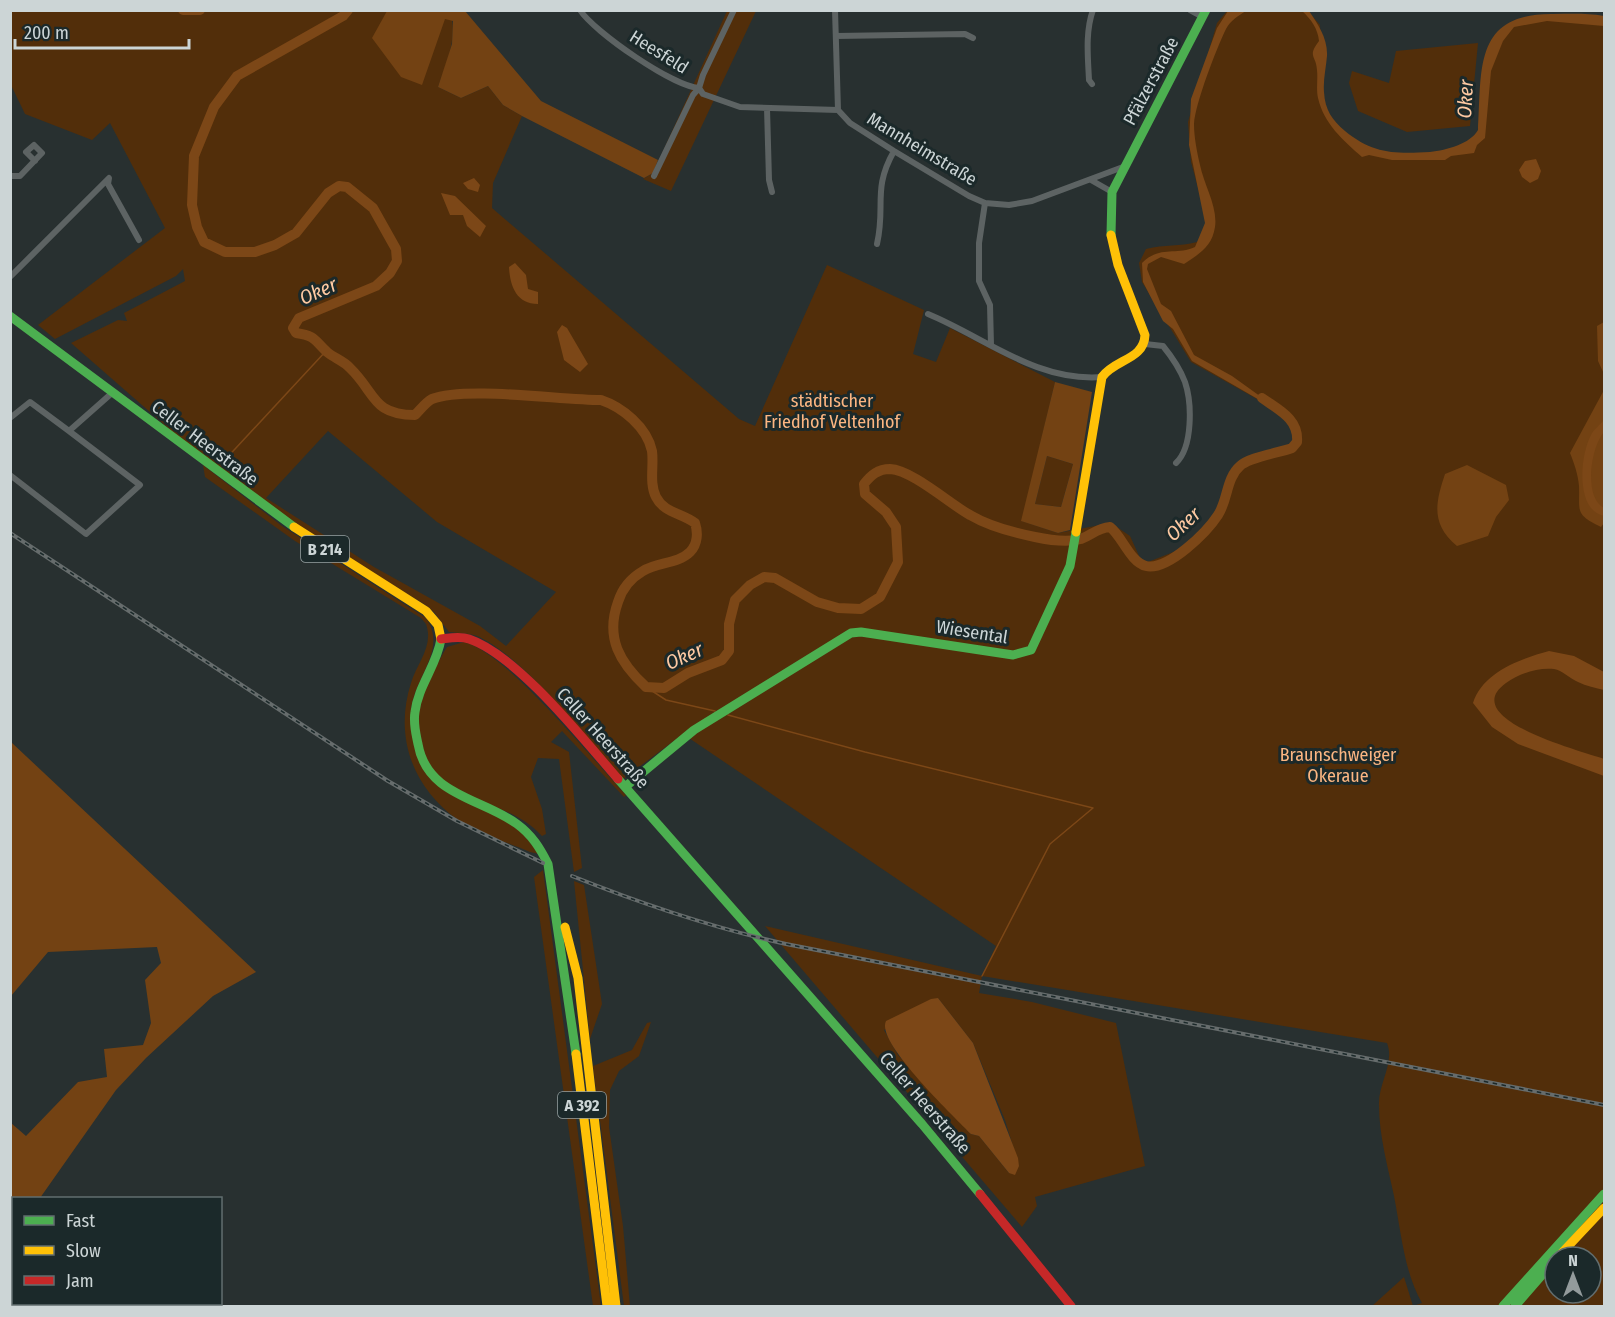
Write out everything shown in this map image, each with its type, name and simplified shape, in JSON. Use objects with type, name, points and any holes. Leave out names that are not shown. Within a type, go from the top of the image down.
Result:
[{"type":"main road","name":"Pfälzerstraße","points":[[1143,348],[1145,335],[1109,234],[1108,215],[1112,192],[1123,167],[1205,14]]},
{"type":"main road","name":"Celler Heerstraße","points":[[10,316],[287,524],[426,611],[438,625],[441,639],[472,640],[507,665],[552,707],[625,787],[922,1124],[1071,1306]]},
{"type":"main road","points":[[1102,377],[1109,368],[1143,348]]},
{"type":"main road","name":"Wiesental","points":[[625,787],[694,730],[851,633],[861,632],[1013,655],[1027,653],[1036,643],[1066,575],[1072,553],[1102,377]]},
{"type":"main road","points":[[441,639],[439,653],[416,703],[414,726],[420,754],[432,774],[452,794],[514,820],[536,838],[548,864],[556,903]]},
{"type":"main road","name":"A 392","points":[[556,903],[576,969],[616,1306]]},
{"type":"main road","name":"A 392","points":[[556,903],[607,1306]]},
{"type":"main road","points":[[1503,1306],[1605,1194]]},
{"type":"main road","points":[[1569,1245],[1605,1208]]},
{"type":"main road","points":[[1515,1306],[1543,1273]]},
{"type":"street","name":"Heesfeld","points":[[580,10],[588,21],[648,65],[689,88],[699,88],[703,94],[729,104],[767,108],[838,110]]},
{"type":"street","points":[[654,176],[693,95],[699,88],[734,10]]},
{"type":"street","points":[[836,10],[838,110]]},
{"type":"street","points":[[1092,84],[1089,80],[1088,37],[1093,10]]},
{"type":"street","points":[[1190,10],[1205,14]]},
{"type":"street","points":[[836,36],[965,34],[973,38]]},
{"type":"street","points":[[767,108],[769,180],[772,192]]},
{"type":"street","name":"Mannheimstraße","points":[[838,110],[850,123],[894,151],[969,196],[985,202],[1022,204],[1123,167]]},
{"type":"street","points":[[877,244],[880,230],[880,181],[894,151]]},
{"type":"street","points":[[10,176],[20,176],[35,161]]},
{"type":"street","points":[[10,277],[109,178],[108,184],[139,240]]},
{"type":"street","points":[[1091,180],[1112,192]]},
{"type":"street","points":[[985,202],[979,243],[979,281],[990,305],[991,345]]},
{"type":"street","points":[[928,314],[1050,373],[1078,379],[1102,377]]},
{"type":"street","points":[[1143,348],[1163,346],[1179,369],[1186,387],[1187,437],[1184,453],[1176,463]]},
{"type":"street","points":[[69,431],[112,393]]},
{"type":"street","points":[[10,418],[30,402],[140,485],[86,534],[10,475]]},
{"type":"green space","name":"Braunschweiger Okeraue","points":[[11,11],[450,11],[452,40],[438,87],[461,98],[488,86],[503,105],[522,116],[493,183],[492,208],[739,419],[755,426],[827,265],[924,310],[913,354],[936,362],[950,328],[1055,382],[1022,521],[1058,533],[1111,523],[1130,536],[1140,558],[1148,562],[1181,549],[1217,515],[1231,472],[1246,458],[1279,453],[1295,442],[1294,426],[1257,399],[1191,362],[1142,282],[1139,263],[1146,249],[1197,242],[1208,224],[1191,162],[1188,122],[1217,23],[1227,11],[1308,11],[1320,25],[1322,94],[1329,118],[1362,148],[1395,155],[1431,154],[1466,146],[1480,133],[1484,64],[1513,25],[1537,18],[1604,23],[1604,1306],[1413,1306],[1422,1303],[1407,1265],[1380,1128],[1379,1097],[1388,1066],[1387,1043],[982,976],[996,946],[683,734],[623,779],[554,700],[514,661],[477,636],[449,632],[434,612],[424,604],[330,548],[206,461],[71,343],[118,320],[127,321],[124,313],[185,281],[183,269],[176,276],[55,339],[38,325],[165,228],[110,123],[92,140],[25,114],[11,85]],"holes":[[[328,431],[437,522],[556,592],[506,646],[480,626],[374,567],[266,498]]]},
{"type":"green space","points":[[727,11],[756,11],[671,191],[643,179],[653,173]]},
{"type":"green space","points":[[1478,43],[1470,126],[1407,132],[1358,111],[1349,83],[1352,71],[1389,83],[1396,51]]},
{"type":"green space","points":[[1047,456],[1073,464],[1061,507],[1035,504]]},
{"type":"green space","points":[[203,465],[282,526],[426,618],[432,630],[432,653],[413,699],[411,718],[431,779],[517,826],[539,854],[484,834],[458,820],[442,807],[418,776],[406,741],[405,722],[406,703],[411,683],[428,640],[426,624],[421,618],[295,541],[205,477]]},
{"type":"green space","points":[[464,642],[482,650],[525,686],[626,795],[624,797],[562,731],[551,742],[569,752],[582,868],[574,872],[559,759],[538,758],[531,777],[542,809],[546,834],[542,836],[514,815],[451,789],[442,781],[427,759],[418,734],[417,721],[420,703],[447,647]]},
{"type":"green space","points":[[543,870],[601,1306],[593,1306],[534,877]]},
{"type":"green space","points":[[574,881],[584,885],[602,1004],[590,1039]]},
{"type":"green space","points":[[765,926],[982,976],[979,993],[1032,1002],[1116,1023],[1145,1166],[1035,1197],[1037,1206],[1022,1227]],"holes":[[[938,998],[973,1043],[1005,1120],[1019,1166],[1009,1173],[979,1136],[971,1134],[898,1055],[884,1030]]]},
{"type":"green space","points":[[651,1022],[639,1056],[619,1071],[610,1090],[609,1127],[623,1226],[630,1306],[624,1306],[593,1066],[632,1050],[647,1023]]},
{"type":"green space","points":[[1404,1277],[1413,1306],[1372,1306]]},
{"type":"shaded area","points":[[387,11],[465,11],[541,101],[658,160],[653,173],[644,178],[522,116],[503,105],[488,86],[461,98],[438,87],[452,44],[453,21],[445,19],[422,85],[401,77],[372,38]]},
{"type":"shaded area","points":[[1228,11],[1246,11],[1230,23],[1222,37],[1202,90],[1194,124],[1200,165],[1213,204],[1215,227],[1213,234],[1208,245],[1184,264],[1161,257],[1148,264],[1147,269],[1161,304],[1171,311],[1194,355],[1232,376],[1289,417],[1192,361],[1173,329],[1163,321],[1143,282],[1142,263],[1161,252],[1188,250],[1195,247],[1205,223],[1189,145],[1191,99],[1217,28]]},
{"type":"shaded area","points":[[1302,11],[1309,11],[1319,26],[1326,44],[1324,92],[1326,104],[1333,119],[1355,139],[1365,144],[1385,151],[1406,153],[1444,150],[1464,143],[1478,130],[1482,66],[1495,34],[1508,23],[1527,16],[1585,14],[1604,16],[1604,26],[1547,21],[1514,27],[1503,41],[1491,71],[1485,138],[1477,145],[1474,153],[1451,156],[1445,160],[1392,160],[1369,155],[1362,157],[1341,138],[1325,116],[1318,98],[1317,70],[1313,56],[1313,50],[1319,41],[1314,24]]},
{"type":"shaded area","points":[[1536,159],[1541,171],[1538,179],[1530,183],[1522,177],[1519,170],[1525,161]]},
{"type":"shaded area","points":[[474,178],[480,185],[478,192],[468,189],[463,183]]},
{"type":"shaded area","points":[[441,193],[455,196],[486,226],[480,237],[467,226],[463,215],[450,215]]},
{"type":"shaded area","points":[[515,263],[526,275],[528,289],[538,292],[538,304],[525,301],[516,293],[509,267]]},
{"type":"shaded area","points":[[1604,322],[1604,374],[1598,361],[1597,326]]},
{"type":"shaded area","points":[[562,325],[567,328],[588,364],[580,372],[564,360],[557,332]]},
{"type":"shaded area","points":[[1055,382],[1092,392],[1070,530],[1058,533],[1021,521]],"holes":[[[1047,456],[1073,464],[1061,507],[1035,504]]]},
{"type":"shaded area","points":[[1604,390],[1604,523],[1601,527],[1586,519],[1580,511],[1578,477],[1570,453]]},
{"type":"shaded area","points":[[1604,420],[1604,432],[1599,439],[1593,460],[1591,483],[1597,502],[1604,508],[1604,516],[1595,512],[1588,504],[1582,481],[1587,444],[1592,433]]},
{"type":"shaded area","points":[[1467,465],[1506,485],[1509,500],[1496,517],[1488,536],[1457,546],[1443,530],[1439,521],[1439,495],[1445,474]]},
{"type":"shaded area","points":[[1549,651],[1574,656],[1604,672],[1604,690],[1575,681],[1557,670],[1535,670],[1506,683],[1495,696],[1497,709],[1509,721],[1528,732],[1604,759],[1604,776],[1518,744],[1492,727],[1473,703],[1485,683],[1504,668]]},
{"type":"shaded area","points":[[11,742],[256,972],[213,996],[146,1058],[116,1090],[41,1197],[12,1197],[11,1235],[11,1123],[26,1136],[78,1082],[107,1077],[104,1049],[143,1045],[151,1023],[145,980],[161,963],[157,947],[48,952],[11,996]]},
{"type":"shaded area","points":[[938,998],[973,1043],[1018,1158],[1019,1166],[1015,1175],[1009,1173],[979,1136],[971,1134],[934,1096],[892,1045],[886,1031],[886,1021],[931,999]]},
{"type":"waterway","name":"Oker","points":[[183,10],[200,10]]},
{"type":"waterway","name":"Oker","points":[[348,10],[343,16],[237,76],[214,107],[194,156],[192,205],[197,227],[204,242],[225,252],[255,252],[275,245],[296,233],[328,193],[339,186],[347,187],[373,208],[396,249],[397,261],[390,273],[376,286],[299,318],[293,328],[296,333],[314,339],[327,352],[348,366],[382,407],[401,414],[415,415],[432,399],[447,395],[467,394],[601,400],[625,413],[639,426],[652,451],[652,480],[656,497],[668,510],[695,523],[697,534],[695,545],[690,552],[680,559],[649,568],[639,574],[631,580],[618,602],[613,627],[617,649],[629,669],[646,687],[664,688],[688,673],[722,660],[729,651],[729,624],[735,600],[750,585],[764,577],[775,578],[817,602],[838,608],[861,609],[880,597],[898,562],[896,527],[886,512],[865,494],[864,484],[872,475],[882,470],[890,469],[909,475],[970,515],[1001,528],[1040,538],[1064,541],[1081,539],[1098,530],[1110,527],[1140,564],[1155,566],[1165,563],[1186,549],[1213,522],[1221,509],[1232,477],[1240,466],[1257,458],[1292,448],[1297,442],[1297,434],[1291,421],[1262,398]]},
{"type":"waterway","points":[[222,463],[326,351]]},
{"type":"waterway","points":[[646,687],[666,700],[715,711]]},
{"type":"waterway","points":[[728,715],[865,752],[1093,808],[1050,844],[982,976]]},
{"type":"railway","points":[[10,533],[388,781],[457,821],[543,863]]},
{"type":"railway","points":[[572,876],[678,914],[732,931],[786,944],[1604,1105]]},
{"type":"traffic: fast","points":[[1111,235],[1112,192],[1206,10]]},
{"type":"traffic: fast","points":[[10,316],[294,527]]},
{"type":"traffic: fast","points":[[625,787],[694,730],[851,633],[861,632],[1013,655],[1031,650],[1070,566],[1076,532]]},
{"type":"traffic: fast","points":[[441,639],[415,712],[414,721],[423,761],[432,775],[444,785],[517,824],[535,842],[545,858],[548,864],[576,1054]]},
{"type":"traffic: fast","points":[[618,779],[922,1124],[980,1194]]},
{"type":"traffic: fast","points":[[1503,1306],[1604,1194]]},
{"type":"traffic: fast","points":[[1515,1306],[1543,1274]]},
{"type":"traffic: slow","points":[[1076,532],[1102,377],[1114,366],[1140,350],[1145,335],[1118,265],[1111,235]]},
{"type":"traffic: slow","points":[[294,527],[426,611],[438,625],[441,639]]},
{"type":"traffic: slow","points":[[565,927],[578,978],[616,1306]]},
{"type":"traffic: slow","points":[[576,1054],[607,1306]]},
{"type":"traffic: slow","points":[[1569,1245],[1604,1208]]},
{"type":"traffic: jam","points":[[441,639],[459,637],[469,639],[488,648],[508,662],[549,700],[618,779]]},
{"type":"traffic: jam","points":[[980,1194],[1071,1306]]},
{"type":"park label","name":"städtischer Friedhof Veltenhof","points":[[832,411]]}]
